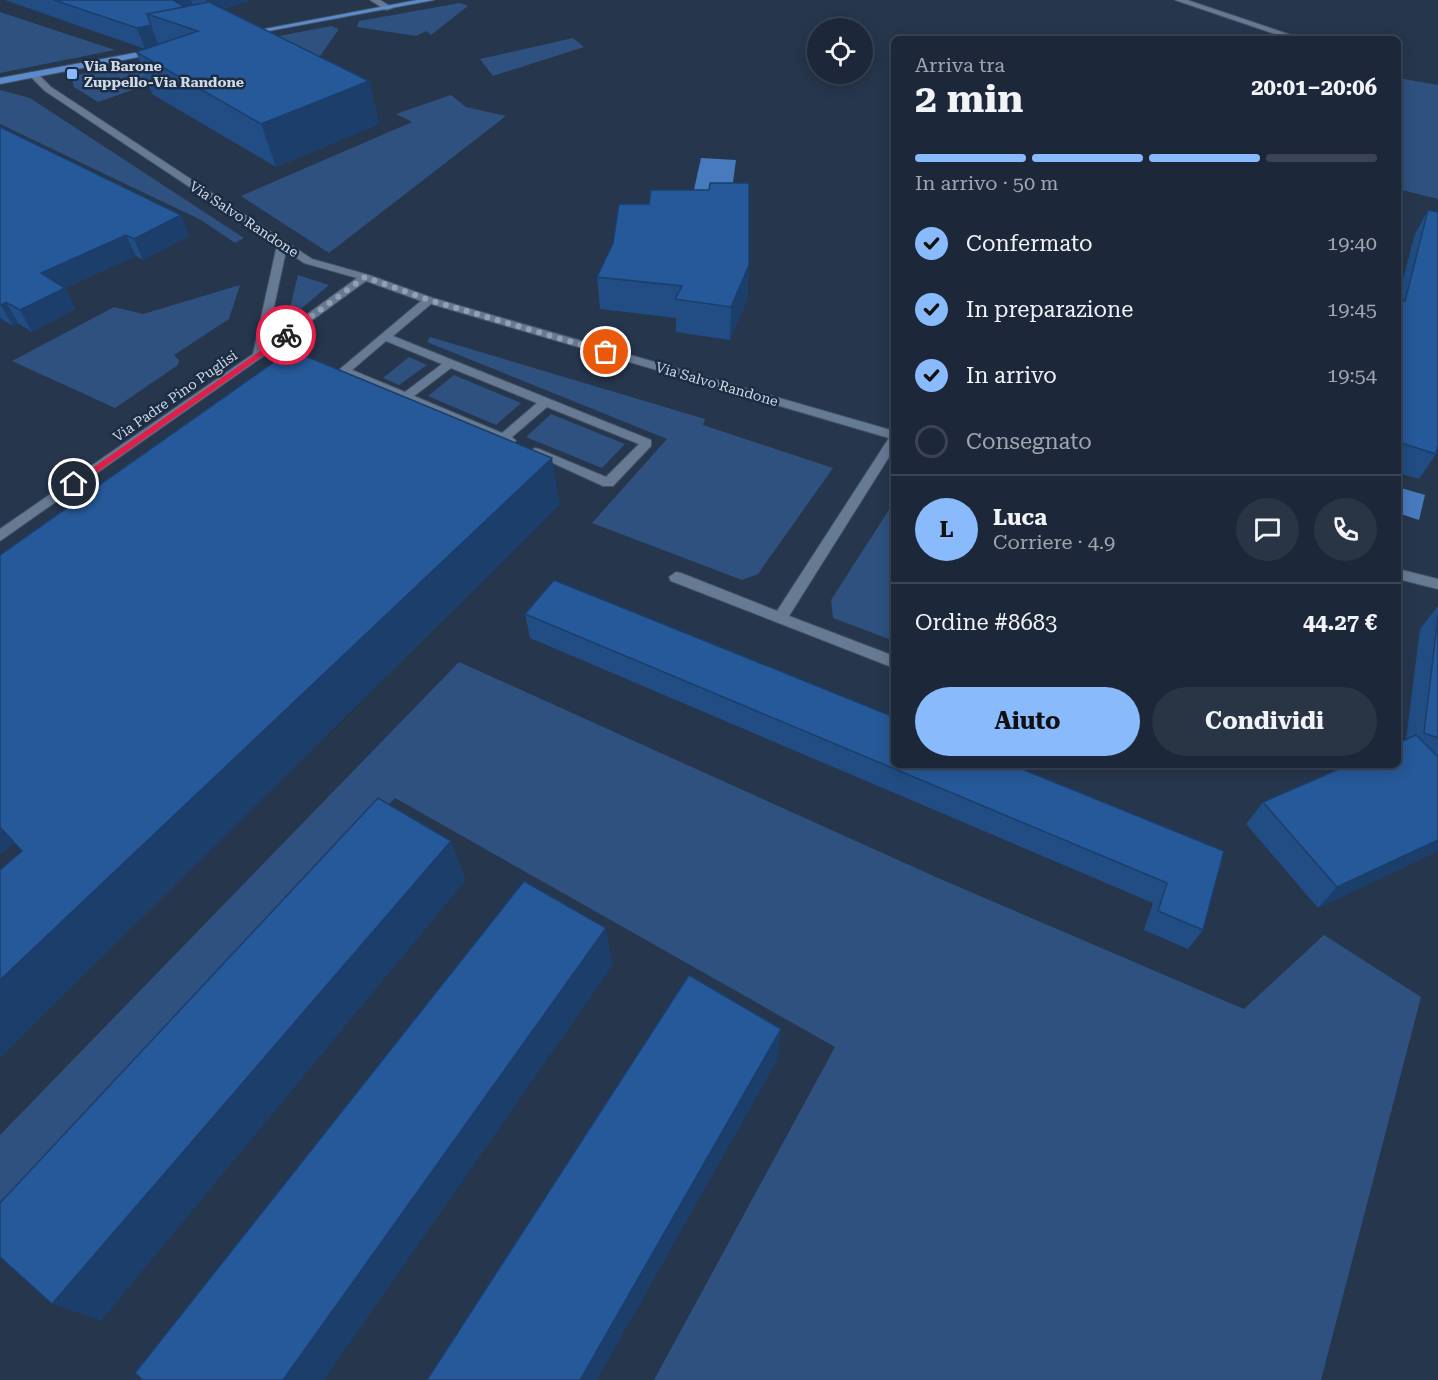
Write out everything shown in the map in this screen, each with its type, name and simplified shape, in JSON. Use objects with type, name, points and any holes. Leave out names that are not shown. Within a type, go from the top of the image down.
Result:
[{"type":"main road","points":[[242,33],[430,0]]},
{"type":"main road","points":[[0,81],[169,48]]},
{"type":"street","points":[[374,0],[389,8]]},
{"type":"street","points":[[1179,0],[1290,36]]},
{"type":"street","name":"Via Salvo Randone","points":[[33,74],[48,89],[308,261],[365,277],[429,300],[891,436]]},
{"type":"street","points":[[258,355],[282,245]]},
{"type":"street","name":"Via Padre Pino Puglisi","points":[[0,536],[365,277]]},
{"type":"street","points":[[385,337],[647,443],[608,483],[344,371],[429,300]]},
{"type":"street","points":[[406,397],[450,363]]},
{"type":"street","points":[[504,438],[546,402]]},
{"type":"street","points":[[780,618],[891,442]]},
{"type":"street","points":[[1401,575],[1438,584]]},
{"type":"street","points":[[676,577],[891,661]]},
{"type":"shaded area","points":[[460,3],[468,6],[431,35],[427,31],[416,36],[357,27],[359,21]]},
{"type":"shaded area","points":[[0,12],[115,50],[0,73]]},
{"type":"shaded area","points":[[331,26],[339,29],[310,70],[261,45],[98,102],[74,87],[71,76]]},
{"type":"shaded area","points":[[573,38],[584,47],[493,76],[480,59]]},
{"type":"shaded area","points":[[1401,79],[1438,85],[1438,199],[1401,190]]},
{"type":"shaded area","points":[[0,90],[30,98],[244,238],[235,243],[201,220],[0,124]]},
{"type":"shaded area","points":[[451,95],[466,107],[506,116],[329,253],[241,196],[412,122],[396,114]]},
{"type":"shaded area","points":[[701,158],[736,160],[731,197],[693,194]]},
{"type":"shaded area","points":[[298,275],[329,285],[295,314],[289,312]]},
{"type":"shaded area","points":[[240,285],[229,319],[174,355],[179,360],[178,365],[115,408],[12,361],[114,307],[143,314]]},
{"type":"shaded area","points":[[430,337],[705,419],[703,425],[833,468],[758,574],[742,580],[592,523],[667,439],[427,342]]},
{"type":"shaded area","points":[[409,357],[427,365],[399,385],[383,378]]},
{"type":"shaded area","points":[[454,375],[521,403],[496,425],[428,396]]},
{"type":"shaded area","points":[[551,414],[625,444],[602,468],[526,437]]},
{"type":"shaded area","points":[[1401,488],[1425,495],[1419,520],[1401,514]]},
{"type":"shaded area","points":[[891,507],[891,640],[833,618],[831,600]]},
{"type":"shaded area","points":[[459,662],[938,878],[1244,1009],[1324,935],[1421,997],[1321,1380],[654,1380],[835,1047],[395,798],[5,1219],[0,1215],[0,1135]]},
{"type":"building","points":[[54,0],[173,0],[185,7],[147,14],[151,25],[137,28]]},
{"type":"building","points":[[209,2],[369,81],[261,124],[136,52],[198,31],[147,14]]},
{"type":"building","points":[[0,127],[181,215],[134,239],[126,235],[41,273],[65,288],[20,310],[6,302],[0,305]]},
{"type":"building","points":[[710,183],[749,183],[749,265],[731,307],[675,299],[682,286],[597,277],[613,243],[619,204],[649,204],[651,190],[709,190]]},
{"type":"building","points":[[1428,210],[1438,212],[1438,446],[1436,454],[1401,443],[1401,300],[1405,301]]},
{"type":"building","points":[[291,350],[552,458],[0,980],[0,870],[22,851],[0,827],[0,555]]},
{"type":"building","points":[[554,580],[891,716],[891,767],[525,614]]},
{"type":"building","points":[[1438,616],[1438,738],[1424,733]]},
{"type":"building","points":[[1416,735],[1438,757],[1438,840],[1337,887],[1263,802],[1341,768],[1401,768],[1401,742]]},
{"type":"building","points":[[893,768],[1019,768],[1224,851],[1203,930],[1158,911],[1167,883]]},
{"type":"building","points":[[378,798],[451,841],[52,1304],[0,1257],[0,1203]]},
{"type":"building","points":[[524,881],[606,928],[283,1380],[143,1380],[135,1373]]},
{"type":"building","points":[[689,975],[781,1029],[580,1380],[427,1380]]},
{"type":"way so far","points":[[286,335],[365,277],[429,300],[606,352]]},
{"type":"place","name":"Via Barone Zuppello-Via Randone","points":[[72,74]]},
{"type":"route","points":[[74,484],[286,335]]}]
